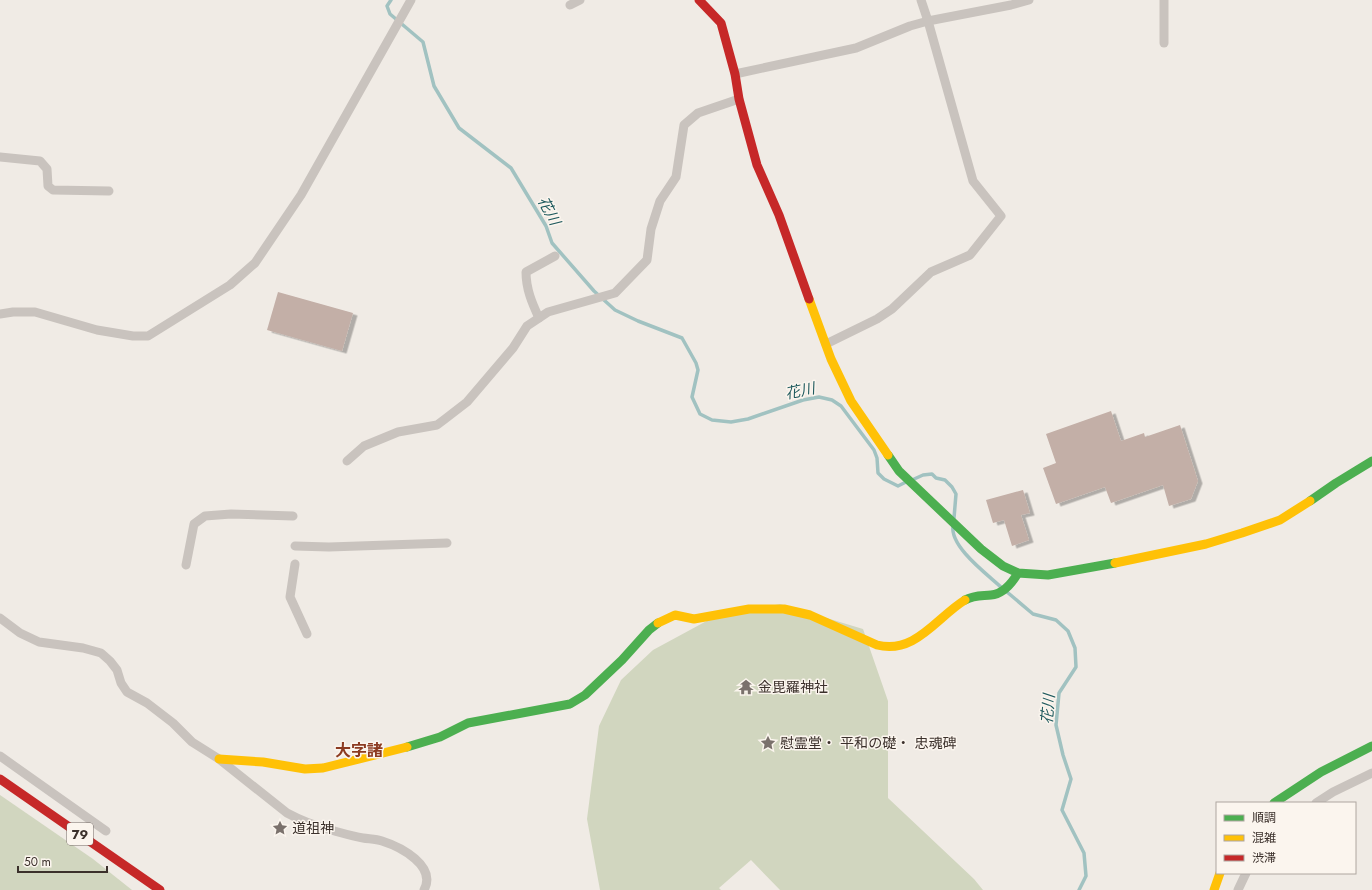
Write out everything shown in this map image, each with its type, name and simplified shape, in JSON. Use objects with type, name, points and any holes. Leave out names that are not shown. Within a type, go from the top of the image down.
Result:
[{"type":"street","points":[[0,314],[13,312],[36,312],[96,330],[133,336],[148,336],[166,323],[230,285],[255,263],[300,194],[411,0]]},
{"type":"street","points":[[570,5],[580,0]]},
{"type":"street","points":[[699,0],[721,23],[735,74],[739,99],[757,165],[779,214],[831,359],[851,401],[899,471],[981,549],[1003,566],[1018,573],[1036,575],[1073,571],[1226,539],[1280,520],[1297,510],[1336,482],[1372,460]]},
{"type":"street","points":[[826,344],[877,319],[892,309],[931,272],[970,255],[1001,216],[973,181],[921,0]]},
{"type":"street","points":[[735,74],[856,48],[910,26],[928,21],[1011,5],[1029,0]]},
{"type":"street","points":[[1164,0],[1164,43]]},
{"type":"street","points":[[347,460],[364,446],[398,432],[436,425],[445,420],[467,402],[513,348],[527,326],[548,312],[615,293],[647,260],[651,229],[660,201],[676,177],[684,125],[698,113],[739,99]]},
{"type":"street","points":[[0,157],[40,161],[46,169],[48,186],[52,190],[109,191]]},
{"type":"street","points":[[540,318],[530,295],[526,280],[526,272],[555,256]]},
{"type":"street","points":[[186,565],[194,524],[205,516],[231,514],[293,516]]},
{"type":"street","points":[[295,546],[329,547],[446,543]]},
{"type":"street","points":[[295,564],[290,597],[307,634]]},
{"type":"street","points":[[219,759],[263,762],[305,769],[323,768],[423,743],[440,737],[468,723],[570,704],[585,696],[622,660],[649,630],[659,622],[675,615],[694,619],[749,609],[784,609],[810,615],[877,645],[885,647],[898,646],[913,640],[932,628],[957,605],[967,599],[974,596],[993,595],[1001,591],[1010,585],[1018,573]]},
{"type":"street","points":[[0,618],[20,633],[39,642],[83,648],[101,653],[110,660],[117,670],[121,683],[127,692],[147,703],[192,742],[219,759],[287,813],[300,820],[348,834],[382,841],[415,859],[426,872],[428,880],[424,890]]},
{"type":"street","points":[[1275,802],[1318,773],[1372,746]]},
{"type":"street","points":[[0,756],[106,832]]},
{"type":"street","points":[[1318,802],[1333,792],[1372,773]]},
{"type":"street","name":"79","points":[[0,779],[160,890]]},
{"type":"street","points":[[1214,890],[1220,874]]},
{"type":"street","points":[[1238,890],[1246,874]]},
{"type":"green space","points":[[780,604],[863,629],[888,701],[888,798],[974,879],[983,890],[780,890],[751,860],[719,888],[721,890],[600,890],[587,819],[599,726],[621,680],[653,650],[714,617]]},
{"type":"green space","points":[[0,795],[93,859],[132,890],[0,890]]},
{"type":"building","points":[[278,292],[353,313],[342,351],[267,330]]},
{"type":"building","points":[[1111,411],[1121,441],[1144,433],[1145,437],[1180,425],[1198,481],[1191,499],[1169,506],[1163,485],[1111,503],[1105,487],[1056,504],[1043,468],[1056,463],[1046,434]]},
{"type":"building","points":[[1023,490],[1030,513],[1021,515],[1029,540],[1012,546],[1004,520],[993,523],[986,500]]},
{"type":"waterway","name":"花川","points":[[391,0],[387,6],[390,14],[423,42],[434,86],[459,128],[511,168],[546,226],[552,243],[594,291],[615,310],[638,321],[682,338],[696,363],[698,370],[692,397],[700,414],[712,420],[731,422],[748,419],[803,400],[819,397],[832,400],[841,406],[874,450],[877,458],[878,473],[884,479],[898,486],[906,482]]},
{"type":"waterway","name":"花川","points":[[912,480],[923,475],[932,474],[936,478],[945,480],[956,494],[954,518]]},
{"type":"waterway","name":"花川","points":[[953,526],[957,543],[963,551],[979,568],[1002,588]]},
{"type":"waterway","name":"花川","points":[[1007,592],[1033,614],[1056,620],[1068,631],[1075,648],[1076,667],[1059,693],[1056,725],[1063,755],[1071,779],[1062,810],[1084,853],[1086,876],[1079,890]]},
{"type":"traffic: fast","points":[[888,455],[899,471],[981,549],[1003,566],[1018,573],[1048,575],[1115,563]]},
{"type":"traffic: fast","points":[[1310,501],[1372,461]]},
{"type":"traffic: fast","points":[[965,600],[975,596],[999,593],[1010,584],[1018,573]]},
{"type":"traffic: fast","points":[[407,747],[440,737],[468,723],[570,704],[585,695],[622,660],[649,630],[658,623]]},
{"type":"traffic: fast","points":[[1276,802],[1321,772],[1372,746]]},
{"type":"traffic: slow","points":[[809,299],[831,359],[851,401],[888,455]]},
{"type":"traffic: slow","points":[[1115,563],[1206,544],[1242,533],[1280,520],[1310,501]]},
{"type":"traffic: slow","points":[[658,623],[675,615],[694,619],[749,609],[784,609],[810,615],[877,645],[891,647],[903,645],[914,640],[925,633],[965,600]]},
{"type":"traffic: slow","points":[[219,759],[263,762],[305,769],[323,768],[407,747]]},
{"type":"traffic: slow","points":[[1214,890],[1220,874]]},
{"type":"traffic: jam","points":[[699,0],[721,23],[735,74],[739,99],[757,165],[779,215],[809,299]]},
{"type":"traffic: jam","points":[[0,779],[160,890]]},
{"type":"place","name":"金毘羅神社","points":[[746,687]]},
{"type":"place","name":"慰霊堂・ 平和の礎・ 忠魂碑","points":[[768,743]]},
{"type":"place","name":"道祖神","points":[[280,828]]},
{"type":"district","name":"大字諸","points":[[359,750]]}]
